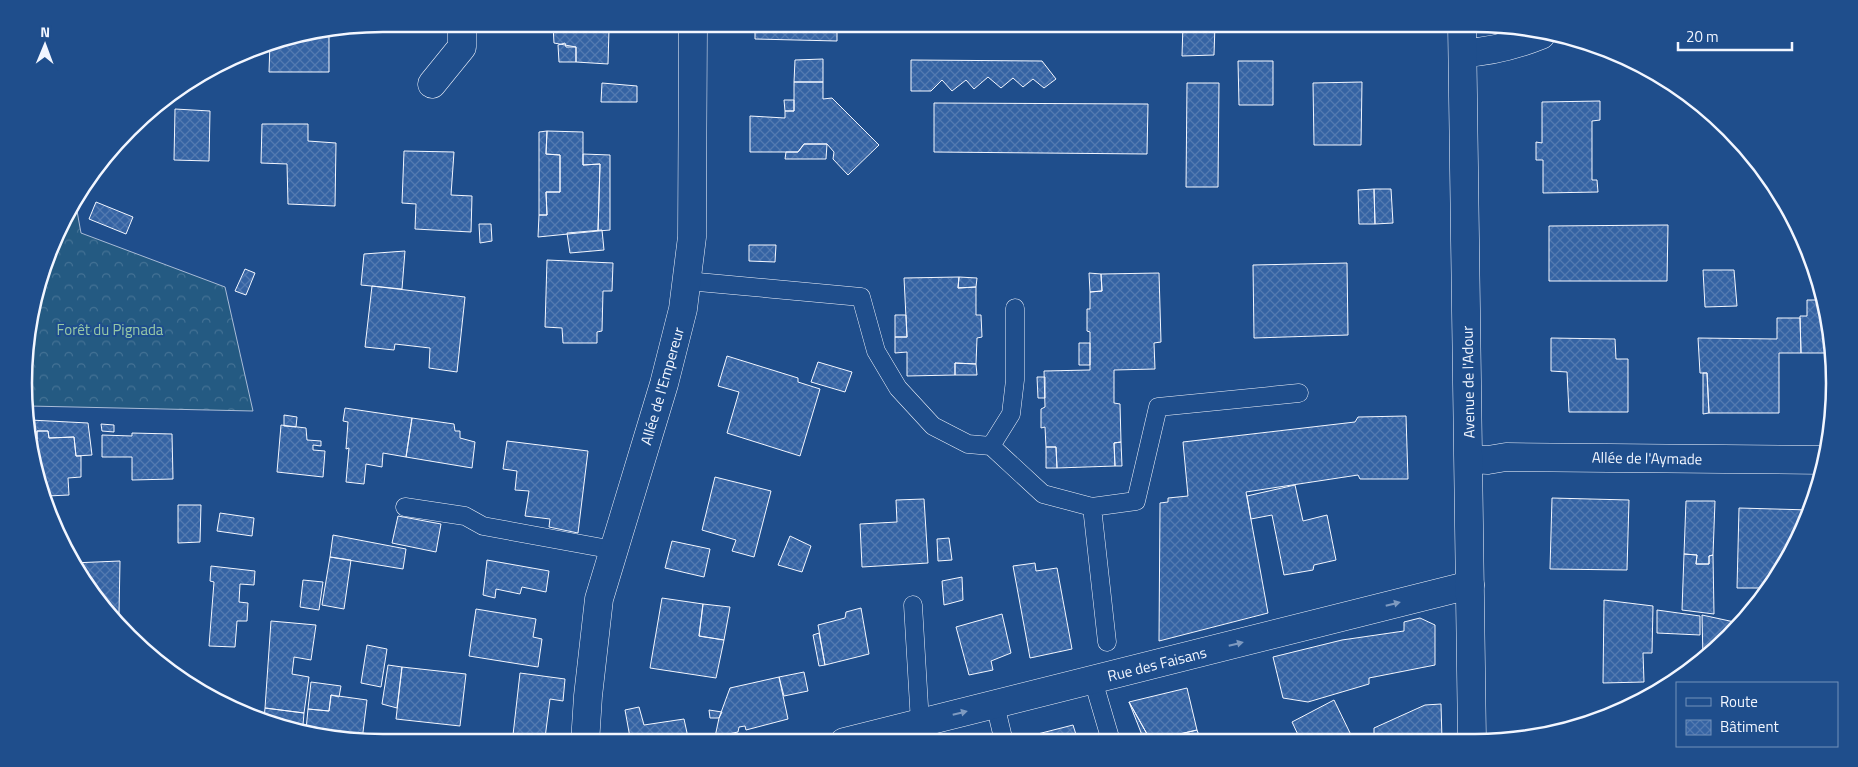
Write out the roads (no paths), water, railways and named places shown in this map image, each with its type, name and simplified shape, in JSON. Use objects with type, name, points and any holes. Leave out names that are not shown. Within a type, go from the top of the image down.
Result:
[{"type":"street","points":[[432,84],[462,47],[462,32]]},
{"type":"street","name":"Allée de l'Empereur","points":[[586,734],[588,696],[600,599],[664,384],[683,309],[692,237],[693,32]]},
{"type":"street","name":"Avenue de l'Adour","points":[[1462,32],[1470,459],[1472,734]]},
{"type":"street","points":[[1463,53],[1482,52],[1506,47],[1533,38]]},
{"type":"street","name":"Allée de l'Aymade","points":[[1470,459],[1488,460],[1506,456],[1817,460]]},
{"type":"street","name":"Rue des Faisans","points":[[891,734],[920,723],[1470,585]]},
{"type":"lane","points":[[686,281],[861,297],[876,351],[898,388],[934,426],[968,444],[991,446],[1043,494],[1092,507],[1136,501],[1158,407],[1299,393]]},
{"type":"lane","points":[[991,446],[1012,414],[1015,380],[1015,308]]},
{"type":"lane","points":[[406,507],[465,516],[483,526],[614,550]]},
{"type":"lane","points":[[1092,507],[1107,642]]},
{"type":"lane","points":[[913,605],[920,723]]},
{"type":"lane","points":[[1093,680],[1109,734]]},
{"type":"lane","points":[[995,704],[1002,734]]},
{"type":"park label","name":"Forêt du Pignada","points":[[110,329]]}]
